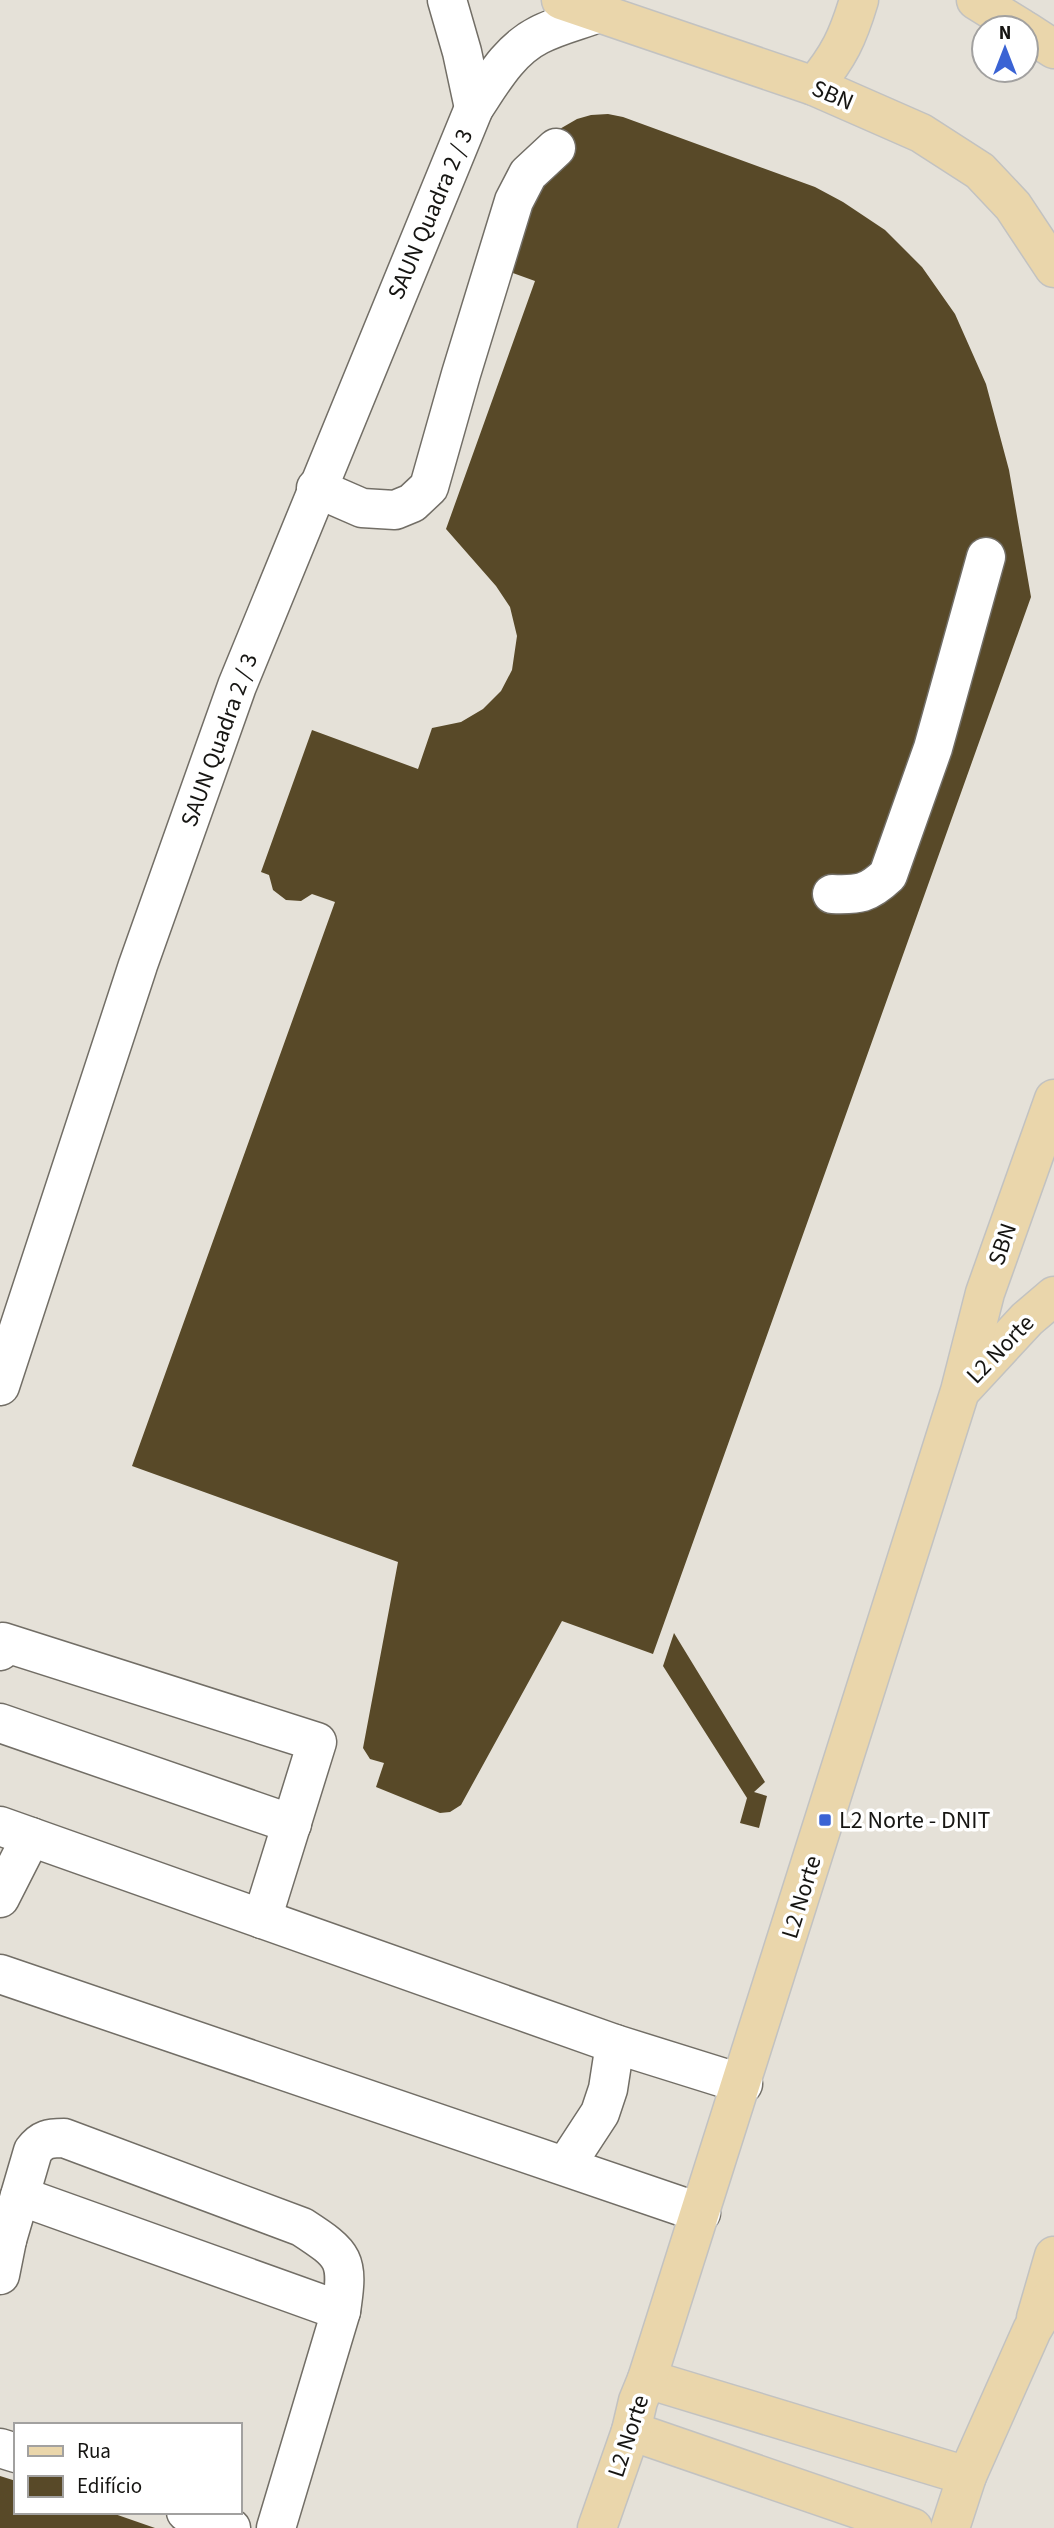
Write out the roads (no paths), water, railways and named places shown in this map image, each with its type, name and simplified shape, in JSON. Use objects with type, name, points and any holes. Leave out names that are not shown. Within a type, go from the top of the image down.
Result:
[{"type":"main road","name":"SBN","points":[[561,0],[814,86],[921,133],[980,171],[1013,206],[1054,268]]},
{"type":"main road","points":[[814,86],[835,60],[850,32],[859,0]]},
{"type":"main road","points":[[976,0],[998,14]]},
{"type":"main road","name":"SBN","points":[[960,1391],[985,1293],[1054,1099]]},
{"type":"main road","name":"L2 Norte","points":[[597,2528],[743,2084],[960,1391],[1027,1319],[1054,1296]]},
{"type":"main road","points":[[1032,2330],[1054,2256]]},
{"type":"main road","points":[[950,2528],[967,2476],[1032,2330],[1054,2293]]},
{"type":"main road","points":[[648,2379],[967,2476]]},
{"type":"main road","points":[[631,2431],[913,2528]]},
{"type":"street","name":"SAUN Quadra 2 / 3","points":[[447,0],[474,108]]},
{"type":"street","name":"SAUN Quadra 2 / 3","points":[[0,1386],[138,965],[223,724],[316,488],[474,108],[518,49],[540,34],[601,12]]},
{"type":"street","points":[[316,488],[362,508],[395,510],[412,503],[429,487],[514,201],[528,174],[556,148]]},
{"type":"street","points":[[832,894],[860,894],[873,889],[888,874],[933,748],[986,557]]},
{"type":"street","points":[[0,1651],[3,1642],[317,1742],[262,1919]]},
{"type":"street","points":[[0,1723],[292,1824]]},
{"type":"street","points":[[0,1898],[15,1831],[615,2043],[743,2084]]},
{"type":"street","points":[[0,1974],[701,2213]]},
{"type":"street","points":[[566,2165],[600,2113],[608,2089],[615,2043]]},
{"type":"street","points":[[2,2251],[33,2151],[40,2141],[49,2138],[64,2138],[302,2227],[334,2248],[344,2264],[346,2282],[341,2311],[276,2528]]},
{"type":"street","points":[[20,2196],[341,2311]]},
{"type":"street","points":[[192,2514],[231,2528]]},
{"type":"place","name":"L2 Norte - DNIT","points":[[825,1820]]}]
